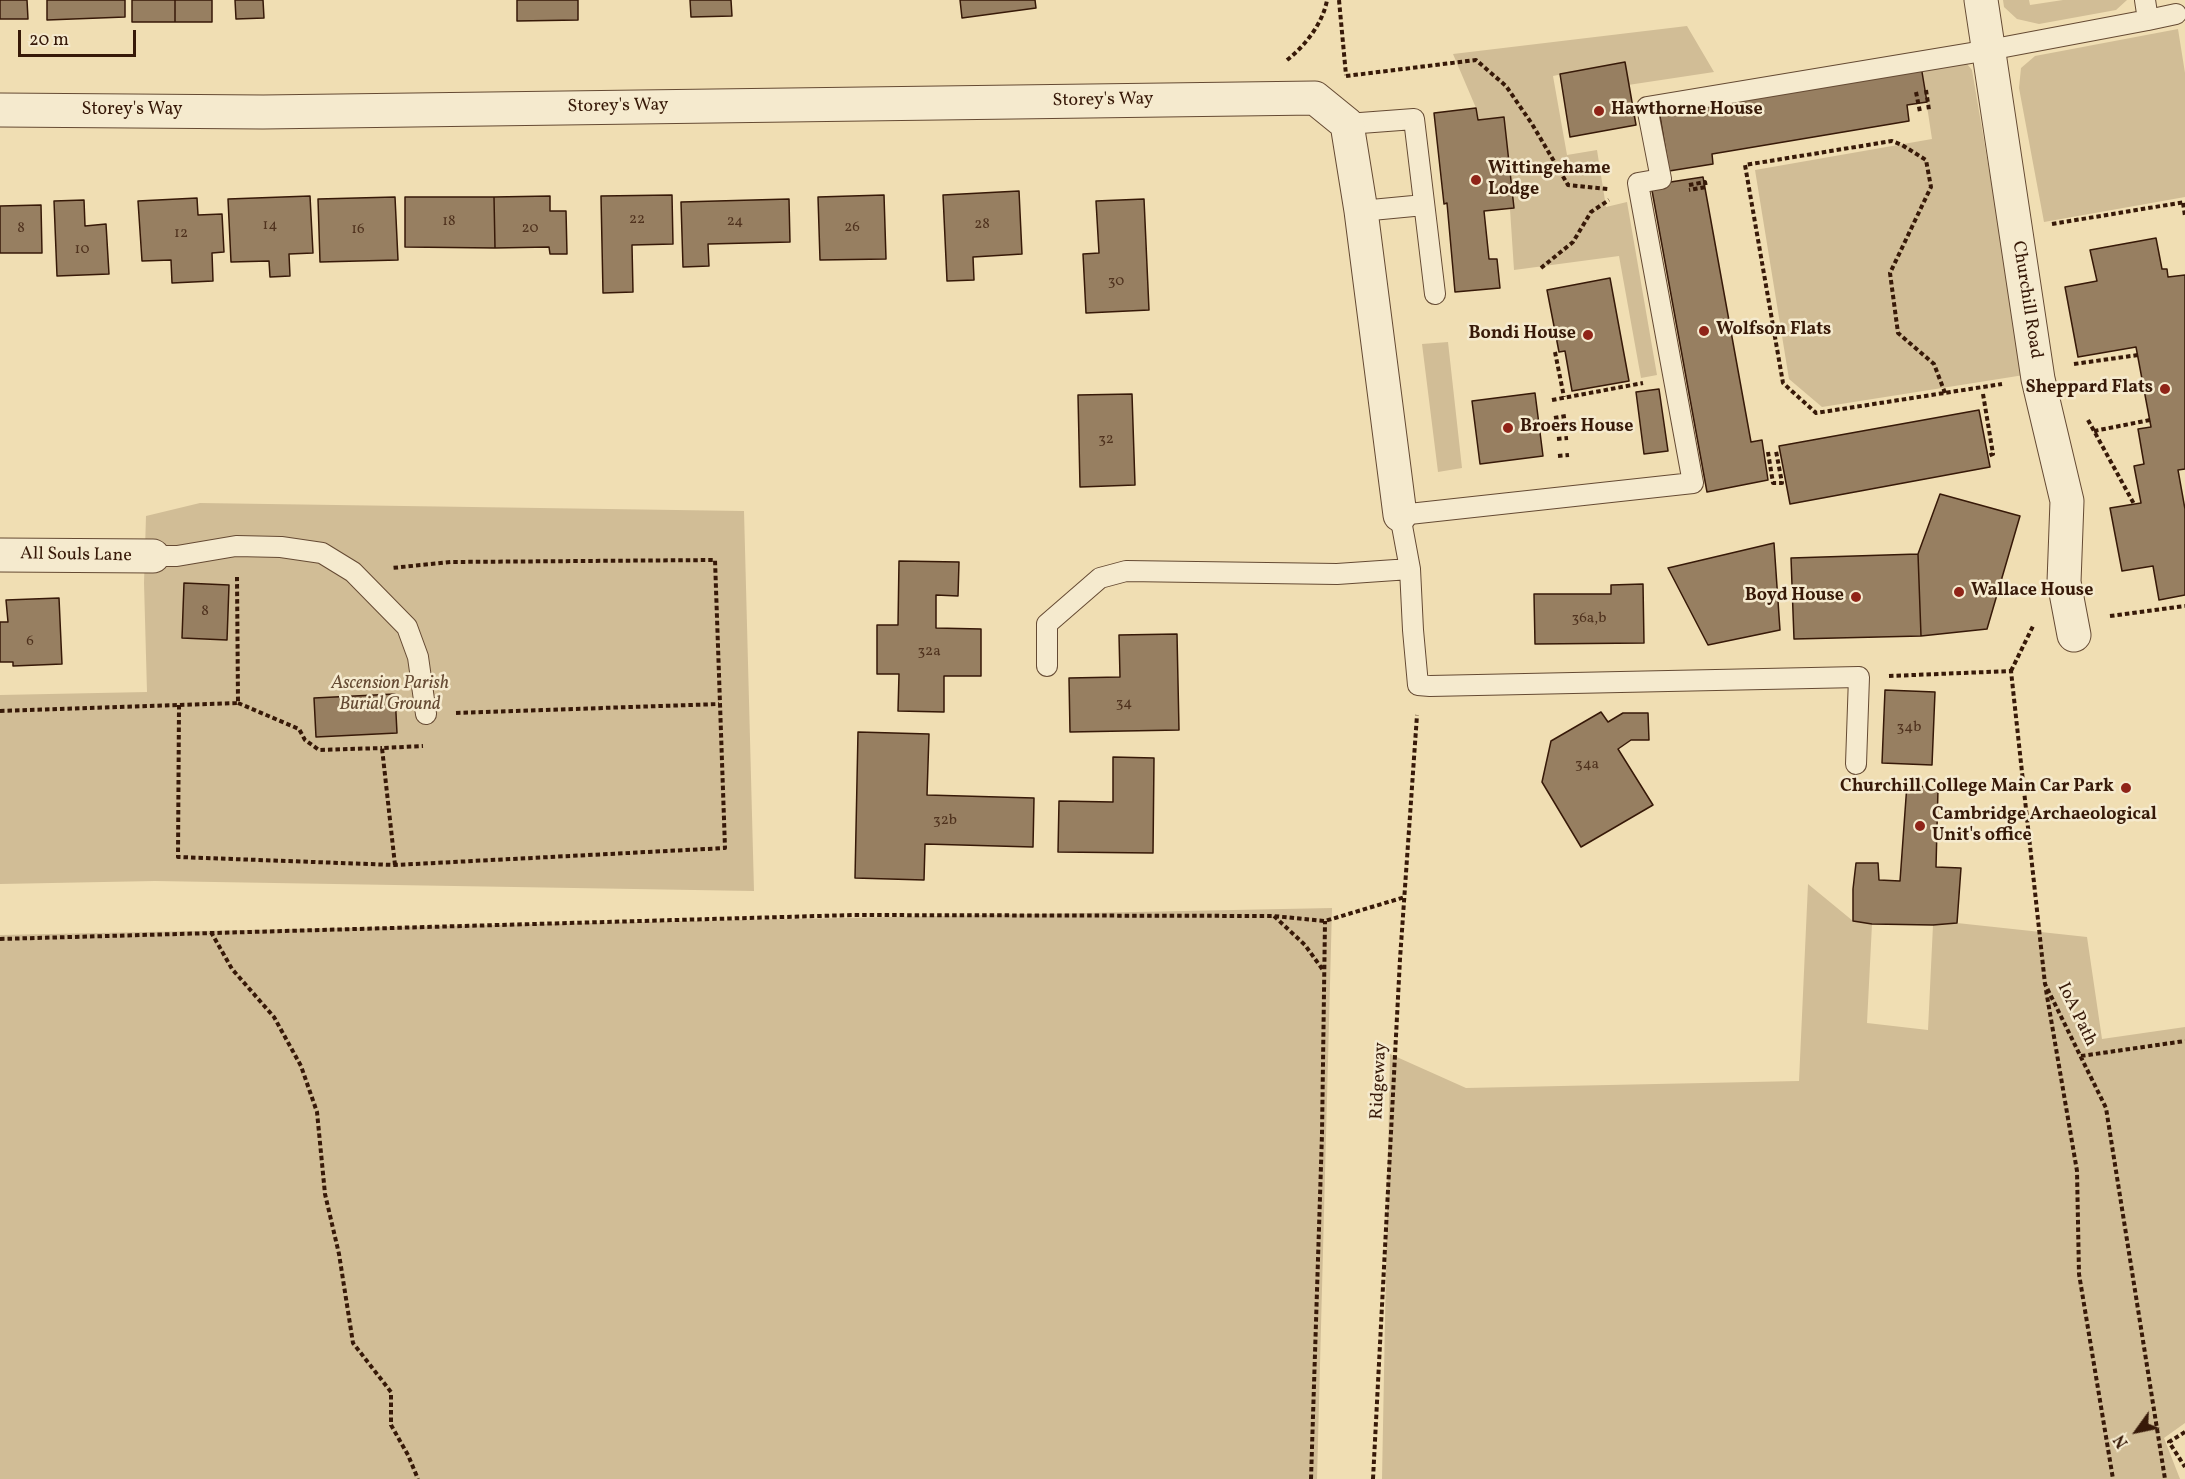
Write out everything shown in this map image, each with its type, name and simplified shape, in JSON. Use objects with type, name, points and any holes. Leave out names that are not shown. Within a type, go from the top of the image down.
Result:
[{"type":"street","name":"Churchill Road","points":[[1981,0],[2015,229],[2051,372],[2067,501],[2064,582],[2074,635]]},
{"type":"street","name":"Storey's Way","points":[[0,110],[263,112],[1315,98],[1347,124]]},
{"type":"street","points":[[1347,124],[1361,211],[1400,515]]},
{"type":"street","name":"All Souls Lane","points":[[0,555],[153,556]]},
{"type":"lane","points":[[2145,0],[2148,20]]},
{"type":"lane","points":[[1856,764],[1859,677],[1418,685],[1410,569],[1400,515],[1693,483],[1631,190],[1638,183],[1661,179],[1647,106],[1989,51],[2176,14]]},
{"type":"lane","points":[[1347,124],[1414,119],[1435,294]]},
{"type":"lane","points":[[1361,211],[1424,205]]},
{"type":"lane","points":[[153,556],[177,556],[236,546],[281,547],[322,553],[352,572],[407,627],[418,657],[426,714]]},
{"type":"lane","points":[[1047,666],[1047,624],[1100,578],[1126,571],[1337,574],[1410,569]]},
{"type":"path","points":[[1281,64],[1300,51],[1325,12],[1327,0]]},
{"type":"path","points":[[1339,0],[1346,76],[1347,124]]},
{"type":"path","points":[[1346,76],[1476,60],[1506,86],[1532,124],[1568,185],[1631,190]]},
{"type":"path","points":[[1944,393],[1934,364],[1898,333],[1890,273],[1930,187],[1926,160],[1892,141],[1745,165],[1783,383],[1816,413],[1944,393],[2138,355]]},
{"type":"path","points":[[1541,268],[1573,242],[1591,212],[1631,190]]},
{"type":"path","points":[[2015,229],[2184,203],[2185,216]]},
{"type":"path","points":[[1555,352],[1564,397]]},
{"type":"path","points":[[1552,400],[1645,382]]},
{"type":"path","points":[[1983,394],[1993,454],[1988,456]]},
{"type":"path","points":[[2084,411],[2134,504]]},
{"type":"path","points":[[1554,418],[1566,416]]},
{"type":"path","points":[[2094,431],[2150,420]]},
{"type":"path","points":[[1557,439],[1568,438]]},
{"type":"path","points":[[1768,452],[1773,483],[1782,483],[1776,451]]},
{"type":"path","points":[[1558,456],[1569,455]]},
{"type":"path","points":[[236,546],[238,703]]},
{"type":"path","points":[[179,705],[178,857],[395,865],[725,848],[715,560],[451,562],[352,572]]},
{"type":"path","name":"IoA Path","points":[[1859,677],[2011,671],[2045,984],[2072,1043],[2081,1056],[2106,1108],[2165,1479]]},
{"type":"path","name":"Ridgeway","points":[[1373,1479],[1418,685]]},
{"type":"path","points":[[0,711],[238,703],[299,729],[304,740],[320,750],[425,746],[426,714],[719,704]]},
{"type":"path","points":[[382,748],[395,865]]},
{"type":"path","points":[[0,939],[854,915],[1273,916],[1325,921],[1405,897]]},
{"type":"path","points":[[1273,916],[1305,945],[1323,971]]},
{"type":"path","points":[[1311,1479],[1322,1134],[1325,921]]},
{"type":"path","points":[[211,932],[232,969],[274,1017],[301,1066],[316,1112],[325,1194],[339,1254],[353,1343],[391,1392],[392,1425],[418,1479]]},
{"type":"path","points":[[2045,984],[2077,1172],[2079,1274],[2113,1479]]},
{"type":"path","points":[[2081,1056],[2185,1041]]},
{"type":"path","points":[[2185,1432],[2169,1442],[2185,1467]]},
{"type":"green space","points":[[2003,0],[2029,0],[2030,5],[2063,0],[2127,0],[2116,10],[2039,24],[2017,19],[2004,7]]},
{"type":"green space","points":[[1687,26],[1714,72],[1628,85],[1624,62],[1553,76],[1567,155],[1597,150],[1606,207],[1627,202],[1657,375],[1641,378],[1619,256],[1514,270],[1510,209],[1514,208],[1504,118],[1478,120],[1476,108],[1453,54]]},
{"type":"green space","points":[[2178,29],[2185,73],[2185,197],[2044,222],[2019,88],[2021,68],[2035,56]]},
{"type":"green space","points":[[1958,53],[1972,70],[2024,375],[1822,407],[1789,379],[1755,170],[1932,139],[1920,60]]},
{"type":"green space","points":[[1448,342],[1462,468],[1438,472],[1422,344]]},
{"type":"green space","name":"Ascension Parish Burial Ground","points":[[200,503],[744,511],[754,891],[155,881],[0,884],[0,695],[147,692],[144,583],[146,516]]},
{"type":"green space","points":[[1808,884],[1853,921],[1872,924],[1867,1023],[1928,1030],[1933,925],[1957,923],[2087,937],[2102,1039],[2185,1027],[2185,1423],[2164,1438],[2180,1479],[1382,1479],[1390,1054],[1466,1088],[1799,1081]]},
{"type":"green space","points":[[1332,908],[1317,1479],[0,1479],[0,935]]},
{"type":"building","points":[[0,0],[27,0],[28,19],[0,19]]},
{"type":"building","points":[[47,0],[125,0],[125,17],[47,20]]},
{"type":"building","points":[[132,0],[175,0],[175,22],[132,22]]},
{"type":"building","points":[[175,0],[212,0],[212,22],[175,22]]},
{"type":"building","points":[[235,0],[263,0],[264,18],[236,19]]},
{"type":"building","points":[[517,0],[578,0],[578,20],[517,21]]},
{"type":"building","points":[[690,0],[731,0],[732,16],[691,17]]},
{"type":"building","points":[[960,0],[1035,0],[1036,8],[962,18]]},
{"type":"building","points":[[1920,60],[1927,102],[1907,105],[1909,121],[1712,154],[1713,164],[1669,171],[1658,104]]},
{"type":"building","name":"Hawthorne House","points":[[1625,62],[1636,125],[1570,137],[1560,74]]},
{"type":"building","name":"Wittingehame Lodge","points":[[1476,108],[1478,120],[1504,117],[1514,208],[1484,211],[1489,259],[1497,259],[1500,288],[1455,292],[1447,203],[1444,204],[1434,113]]},
{"type":"building","name":"Wolfson Flats","points":[[1703,177],[1751,442],[1762,440],[1768,480],[1707,492],[1651,185]]},
{"type":"building","points":[[1019,191],[1022,254],[973,257],[974,280],[947,281],[943,195]]},
{"type":"building","points":[[672,195],[673,244],[632,245],[633,292],[603,293],[601,196]]},
{"type":"building","points":[[884,195],[886,259],[820,260],[818,197]]},
{"type":"building","points":[[310,196],[313,253],[289,254],[290,276],[270,277],[269,261],[231,262],[228,199]]},
{"type":"building","points":[[550,196],[550,211],[566,211],[567,254],[550,254],[549,247],[495,248],[494,197]]},
{"type":"building","points":[[395,197],[398,260],[320,262],[318,199]]},
{"type":"building","points":[[405,197],[494,197],[495,248],[405,247]]},
{"type":"building","points":[[197,198],[198,215],[222,214],[224,252],[212,253],[213,281],[172,283],[171,260],[142,261],[138,201]]},
{"type":"building","points":[[789,199],[790,242],[708,244],[709,266],[683,267],[681,202]]},
{"type":"building","points":[[1144,199],[1149,310],[1086,313],[1083,254],[1099,253],[1096,201]]},
{"type":"building","points":[[84,200],[85,226],[106,224],[109,274],[57,276],[54,201]]},
{"type":"building","points":[[41,205],[42,253],[0,253],[0,206]]},
{"type":"building","name":"Sheppard Flats","points":[[2156,238],[2162,269],[2167,269],[2168,277],[2185,275],[2185,469],[2178,470],[2185,509],[2185,595],[2159,600],[2153,566],[2122,571],[2110,508],[2141,503],[2134,466],[2144,464],[2138,429],[2151,427],[2136,347],[2078,357],[2065,287],[2097,281],[2090,250]]},
{"type":"building","name":"Bondi House","points":[[1610,278],[1629,381],[1572,391],[1565,351],[1559,352],[1547,290]]},
{"type":"building","points":[[1659,389],[1668,451],[1644,454],[1636,392]]},
{"type":"building","name":"Broers House","points":[[1535,393],[1543,456],[1480,464],[1472,401]]},
{"type":"building","points":[[1132,394],[1135,485],[1080,487],[1078,395]]},
{"type":"building","points":[[1979,410],[1990,467],[1790,504],[1779,446]]},
{"type":"building","name":"Wallace House","points":[[1940,494],[2020,516],[1987,629],[1921,636],[1918,554]]},
{"type":"building","points":[[1774,543],[1780,630],[1708,645],[1668,568]]},
{"type":"building","name":"Boyd House","points":[[1918,554],[1921,636],[1794,639],[1791,558]]},
{"type":"building","points":[[899,561],[959,562],[958,596],[936,595],[936,628],[981,629],[981,676],[944,676],[944,712],[898,711],[899,674],[877,674],[877,625],[898,625]]},
{"type":"building","points":[[184,583],[229,585],[227,640],[182,638]]},
{"type":"building","points":[[1643,584],[1644,643],[1535,644],[1534,594],[1611,594],[1611,585]]},
{"type":"building","points":[[59,598],[62,664],[13,666],[13,662],[0,662],[0,622],[8,622],[6,600]]},
{"type":"building","points":[[1177,634],[1179,730],[1070,732],[1069,678],[1120,677],[1119,635]]},
{"type":"building","name":"Cambridge Archaeological Unit's office","points":[[1885,690],[1935,692],[1932,765],[1882,763]]},
{"type":"building","points":[[395,694],[397,733],[316,737],[314,698]]},
{"type":"building","points":[[1601,712],[1608,722],[1623,713],[1648,713],[1649,740],[1631,740],[1618,749],[1653,805],[1581,847],[1542,782],[1551,741]]},
{"type":"building","points":[[858,732],[929,734],[927,795],[1034,798],[1033,847],[925,844],[924,880],[855,878]]},
{"type":"building","points":[[1113,757],[1154,758],[1153,853],[1058,852],[1059,801],[1113,802]]},
{"type":"building","name":"Cambridge Archaeological Unit's office","points":[[1907,784],[1938,789],[1936,867],[1961,868],[1957,923],[1872,924],[1853,921],[1856,863],[1878,863],[1879,880],[1900,881]]},
{"type":"place","name":"Hawthorne House","points":[[1599,111]]},
{"type":"place","name":"Wittingehame Lodge","points":[[1476,180]]},
{"type":"place","name":"Wolfson Flats","points":[[1704,331]]},
{"type":"place","name":"Bondi House","points":[[1588,335]]},
{"type":"place","name":"Sheppard Flats","points":[[2165,389]]},
{"type":"place","name":"Broers House","points":[[1508,428]]},
{"type":"place","name":"Wallace House","points":[[1959,592]]},
{"type":"place","name":"Boyd House","points":[[1856,597]]},
{"type":"place","name":"Churchill College Main Car Park","points":[[2126,788]]},
{"type":"place","name":"Cambridge Archaeological Unit's office","points":[[1920,826]]}]
